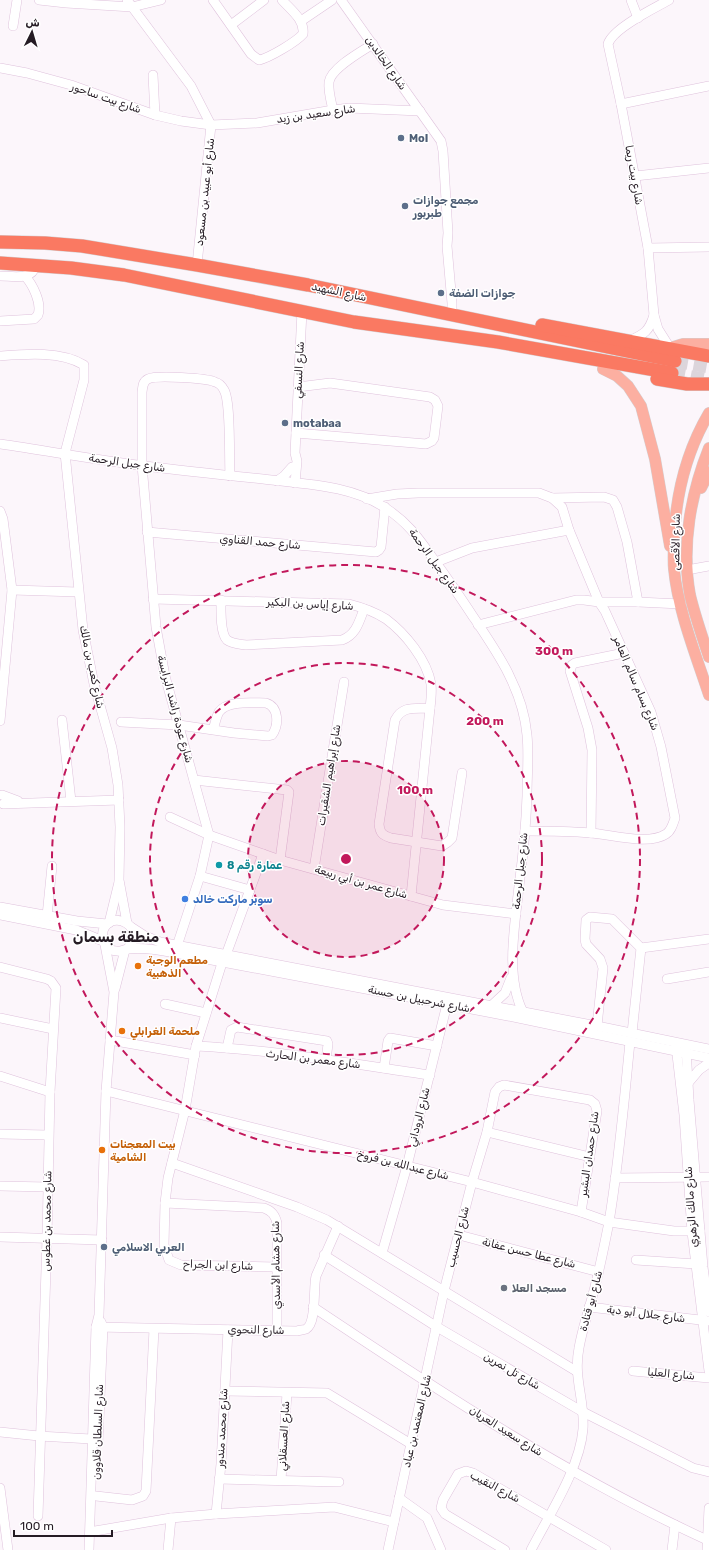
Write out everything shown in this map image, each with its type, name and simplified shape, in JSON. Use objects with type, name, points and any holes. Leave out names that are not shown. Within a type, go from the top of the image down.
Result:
[{"type":"highway","name":"شارع الشهيد","points":[[0,242],[70,245],[197,265],[452,315],[674,367],[374,325],[124,275],[89,270],[0,263]]},
{"type":"highway","points":[[517,329],[530,326],[550,326],[709,356]]},
{"type":"highway","points":[[498,342],[518,352],[532,356],[681,383],[709,384]]},
{"type":"main road","points":[[670,348],[683,344],[709,344]]},
{"type":"main road","points":[[603,369],[623,381],[633,392],[641,406],[655,459],[666,530],[674,561]]},
{"type":"main road","name":"شارع الأقصى","points":[[709,414],[695,439],[689,454],[680,485],[674,527],[674,561],[681,604],[692,645],[709,695]]},
{"type":"main road","name":"شارع الأقصى","points":[[709,448],[700,474],[692,507],[687,547],[687,570],[690,594],[694,612],[709,657]]},
{"type":"main road","points":[[692,507],[709,472]]},
{"type":"street","points":[[13,26],[17,0]]},
{"type":"street","points":[[39,0],[66,3],[129,3],[161,0]]},
{"type":"street","points":[[213,0],[251,54],[259,60],[301,36],[303,32],[301,21],[282,0]]},
{"type":"street","points":[[231,25],[264,0]]},
{"type":"street","points":[[301,21],[332,0]]},
{"type":"street","name":"شارع الخالدين","points":[[341,0],[430,126],[437,149],[443,234],[447,246],[452,315]]},
{"type":"street","points":[[631,0],[638,18],[669,0]]},
{"type":"street","name":"شارع أبو عبيد بن مسعود","points":[[129,3],[191,86],[211,125],[197,265]]},
{"type":"street","name":"شارع بيت ريما","points":[[638,18],[612,36],[609,40],[608,48],[621,104],[648,248],[654,316],[658,329],[670,348]]},
{"type":"street","points":[[333,110],[329,92],[330,76],[337,69],[373,44]]},
{"type":"street","name":"شارع بيت ساحور","points":[[0,68],[28,73],[71,85],[155,115],[181,121],[211,125]]},
{"type":"street","points":[[153,76],[155,115]]},
{"type":"street","points":[[621,104],[709,86]]},
{"type":"street","name":"شارع سعيد بن زيد","points":[[211,125],[257,123],[333,110],[362,108],[420,111]]},
{"type":"street","points":[[635,176],[709,168]]},
{"type":"street","points":[[648,248],[709,247]]},
{"type":"street","points":[[0,276],[25,276],[35,271],[36,265]]},
{"type":"street","points":[[0,321],[31,319],[38,315],[39,310],[35,292],[25,276]]},
{"type":"street","name":"شارع النسفي","points":[[292,483],[295,453],[302,311]]},
{"type":"street","points":[[629,341],[641,336],[647,331],[654,316]]},
{"type":"street","points":[[0,356],[38,354],[76,359],[84,364],[84,380],[65,453]]},
{"type":"street","name":"شارع عودة راشد البرايسة","points":[[177,946],[200,876],[209,835],[165,676],[156,627],[142,465],[142,392],[143,383],[147,379],[160,377],[207,380],[215,381],[221,385],[227,397],[230,476]]},
{"type":"street","points":[[296,433],[426,444],[432,441],[436,435],[438,406],[435,400],[430,397],[330,383],[298,387]]},
{"type":"street","name":"شارع جبل الرحمة","points":[[0,444],[142,465],[340,490],[385,507],[401,519],[412,530],[436,562],[507,670],[516,689],[524,714],[528,755],[525,831],[516,914],[512,975],[517,998],[523,1012]]},
{"type":"street","name":"شارع كعب بن مالك","points":[[65,453],[71,497],[78,592],[88,654],[113,754],[119,800],[119,880],[129,925]]},
{"type":"street","points":[[277,481],[294,468],[308,485]]},
{"type":"street","points":[[367,499],[397,494],[418,493],[539,493],[552,498],[604,497],[612,500],[617,507],[627,542],[638,602]]},
{"type":"street","name":"شارع بسام سالم العامر","points":[[552,498],[562,507],[569,530],[599,602],[605,611],[651,712],[658,734],[675,818],[672,827],[667,834],[657,838],[642,839],[591,833]]},
{"type":"street","name":"شارع حمد القناوي","points":[[147,532],[372,552],[377,551],[381,547],[385,507]]},
{"type":"street","points":[[0,511],[3,519],[12,590],[4,635],[0,721]]},
{"type":"street","points":[[436,562],[472,548],[569,530]]},
{"type":"street","points":[[687,570],[709,566]]},
{"type":"street","points":[[12,590],[78,592]]},
{"type":"street","name":"شارع إياس بن البكير","points":[[153,598],[349,604],[364,608],[385,618],[397,629],[420,658],[427,671],[430,683],[430,708],[411,896]]},
{"type":"street","points":[[221,600],[222,626],[226,638],[232,643],[246,645],[342,640],[349,637],[355,631],[364,608]]},
{"type":"street","points":[[478,625],[576,600],[681,604]]},
{"type":"street","points":[[525,831],[591,833],[592,750],[588,728],[570,668],[575,663],[624,653]]},
{"type":"street","name":"شارع إبراهيم الشقيرات","points":[[314,869],[344,682]]},
{"type":"street","points":[[121,722],[179,725],[213,730],[234,733],[268,736],[272,735],[275,730],[275,708],[266,703],[229,704],[219,712],[213,730]]},
{"type":"street","points":[[430,708],[403,710],[398,714],[395,720],[379,824],[380,831],[383,836],[442,846],[448,842],[452,838],[462,773]]},
{"type":"street","points":[[62,720],[71,801]]},
{"type":"street","points":[[194,780],[287,790],[280,860]]},
{"type":"street","points":[[1,797],[27,804],[119,800]]},
{"type":"street","name":"شارع عمر بن أبي ربيعة","points":[[170,818],[209,835],[280,860],[443,905],[516,914]]},
{"type":"street","name":"شارع ابن الجراح","points":[[263,854],[224,959],[206,1013],[196,1050],[165,1203],[164,1245],[169,1260],[181,1265],[276,1267]]},
{"type":"street","points":[[47,916],[52,866]]},
{"type":"street","points":[[200,876],[250,890]]},
{"type":"street","name":"شارع كعب بن مالك","points":[[108,924],[119,880]]},
{"type":"street","points":[[0,907],[82,922],[108,924],[118,920],[129,925],[134,936],[131,945],[126,949],[114,951],[104,943],[76,930],[0,915]]},
{"type":"street","points":[[597,1026],[603,968],[600,959],[586,944],[586,920],[590,917],[612,919],[641,948],[709,939]]},
{"type":"street","points":[[104,943],[103,932],[108,924]]},
{"type":"street","name":"شارع شرحبيل بن حسنة","points":[[129,925],[152,940],[224,959],[447,1004],[631,1037],[686,1049],[709,1058]]},
{"type":"street","name":"شارع السلطان قلاوون","points":[[104,943],[114,992]]},
{"type":"street","name":"شارع أبو قتادة","points":[[531,1550],[572,1471],[582,1441],[583,1412],[576,1371],[579,1347],[599,1272],[609,1222],[641,948]]},
{"type":"street","name":"شارع شرحبيل بن حسنة","points":[[126,949],[175,952],[224,959],[492,1006],[597,1026],[664,1048],[676,1047]]},
{"type":"street","name":"شارع السلطان قلاوون","points":[[94,1550],[106,1091],[114,992],[126,949]]},
{"type":"street","name":"شارع محمد بن غطوس","points":[[0,968],[51,981],[56,988],[48,1135],[47,1238],[39,1436],[38,1516]]},
{"type":"street","points":[[667,979],[709,972]]},
{"type":"street","name":"شارع جبل الرحمة","points":[[492,1006],[505,993],[512,975]]},
{"type":"street","points":[[165,1004],[206,1013]]},
{"type":"street","name":"شارع الروداني","points":[[382,1253],[407,1166],[447,1004]]},
{"type":"street","points":[[0,1018],[53,1029]]},
{"type":"street","points":[[227,1048],[231,1030],[237,1027],[327,1041],[326,1060]]},
{"type":"street","points":[[384,1068],[388,1041],[390,1038],[437,1046]]},
{"type":"street","name":"شارع معمر بن الحارث","points":[[110,1040],[196,1050],[227,1048],[430,1075]]},
{"type":"street","name":"شارع مالك الزهري","points":[[676,1047],[692,1177],[691,1217],[696,1231],[709,1312]]},
{"type":"street","points":[[664,1048],[678,1066]]},
{"type":"street","name":"شارع شرحبيل بن حسنة","points":[[686,1049],[709,1049]]},
{"type":"street","name":"شارع مالك الزهري","points":[[686,1049],[696,1231],[696,1264],[706,1321],[709,1371]]},
{"type":"street","points":[[688,1083],[699,1070],[709,1063]]},
{"type":"street","points":[[0,1076],[50,1092]]},
{"type":"street","name":"شارع حمدان البشير","points":[[472,1182],[487,1132],[495,1092],[499,1087],[504,1085],[590,1100],[595,1104],[597,1111],[580,1212]]},
{"type":"street","name":"شارع عبدالله بن فروخ","points":[[106,1091],[472,1182],[580,1212],[609,1222],[674,1231],[696,1231]]},
{"type":"street","points":[[487,1132],[590,1157]]},
{"type":"street","points":[[0,1134],[48,1135]]},
{"type":"street","points":[[172,1163],[318,1215],[576,1371]]},
{"type":"street","points":[[615,1178],[709,1177]]},
{"type":"street","name":"شارع الحسيب","points":[[444,1291],[472,1182]]},
{"type":"street","points":[[0,1186],[48,1187]]},
{"type":"street","name":"شارع هشام الأسدي","points":[[165,1203],[264,1208],[275,1216],[277,1223],[277,1330]]},
{"type":"street","points":[[674,1231],[691,1217]]},
{"type":"street","name":"شارع النحوي","points":[[99,1327],[297,1331],[306,1329],[310,1325],[313,1307],[314,1283],[324,1255],[338,1226]]},
{"type":"street","name":"شارع عطا حسن عفانة","points":[[459,1235],[599,1272]]},
{"type":"street","points":[[0,1237],[102,1240]]},
{"type":"street","name":"شارع تل نمرين","points":[[324,1255],[437,1327],[583,1412],[693,1468],[709,1472]]},
{"type":"street","points":[[636,1260],[696,1264]]},
{"type":"street","name":"شارع المعتمد بن عباد","points":[[388,1550],[444,1291]]},
{"type":"street","name":"شارع سعيد العريان","points":[[313,1307],[425,1382],[572,1471],[675,1525],[707,1540]]},
{"type":"street","name":"شارع جلال أبو دية","points":[[589,1307],[706,1321]]},
{"type":"street","name":"شارع السلطان قلاوون","points":[[89,1550],[91,1439],[99,1327]]},
{"type":"street","points":[[96,1496],[132,1500],[143,1496],[146,1491],[154,1329]]},
{"type":"street","name":"شارع محمد مندور","points":[[228,1330],[219,1479],[339,1482]]},
{"type":"street","name":"شارع العليا","points":[[633,1370],[709,1378]]},
{"type":"street","points":[[225,1390],[327,1394],[411,1444]]},
{"type":"street","name":"شارع العسقلاني","points":[[282,1480],[287,1393]]},
{"type":"street","points":[[0,1432],[91,1439]]},
{"type":"street","name":"شارع النقيب","points":[[505,1550],[445,1514],[441,1508],[443,1500],[458,1474],[466,1471],[473,1473],[548,1517]]},
{"type":"street","points":[[216,1514],[219,1479]]},
{"type":"street","points":[[0,1488],[8,1550]]},
{"type":"street","points":[[400,1498],[427,1518],[441,1550]]},
{"type":"street","points":[[94,1531],[171,1518],[334,1507],[394,1522]]},
{"type":"street","points":[[707,1550],[709,1508]]},
{"type":"street","points":[[548,1517],[606,1550]]},
{"type":"street","points":[[168,1550],[171,1518]]},
{"type":"street","points":[[672,1550],[675,1525]]},
{"type":"tunnel","points":[[675,361],[709,367]]},
{"type":"tunnel","points":[[672,373],[709,380]]},
{"type":"place","name":"MoI","points":[[401,138]]},
{"type":"place","name":"مجمع جوازات طبربور","points":[[405,206]]},
{"type":"place","name":"جوازات الضفة","points":[[441,293]]},
{"type":"place","name":"motabaa","points":[[285,423]]},
{"type":"place","name":"عمارة رقم 8","points":[[219,865]]},
{"type":"place","name":"سوبر ماركت خالد","points":[[185,899]]},
{"type":"place","name":"مطعم الوجبة الذهبية","points":[[138,966]]},
{"type":"place","name":"ملحمة الغرابلي","points":[[122,1031]]},
{"type":"place","name":"بيت المعجنات الشامية","points":[[102,1150]]},
{"type":"place","name":"العربي الاسلامي","points":[[104,1247]]},
{"type":"place","name":"مسجد العلا","points":[[504,1288]]},
{"type":"district","name":"منطقة بسمان","points":[[116,937]]}]
